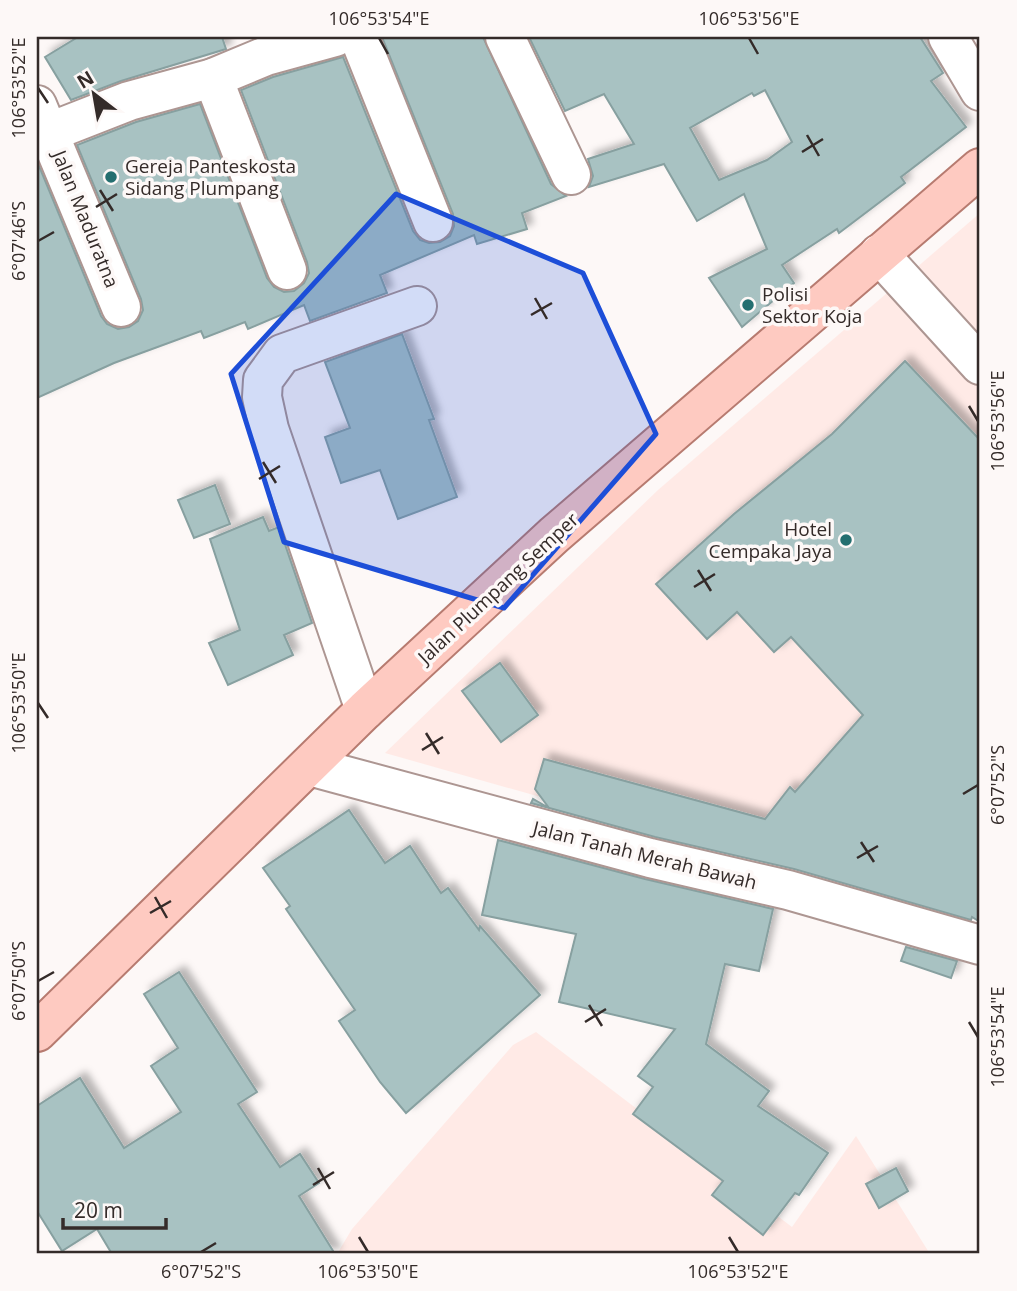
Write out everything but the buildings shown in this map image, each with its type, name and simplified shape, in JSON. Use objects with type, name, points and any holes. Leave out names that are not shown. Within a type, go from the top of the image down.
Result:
[{"type":"main road","name":"Jalan Plumpang Semper","points":[[37,1032],[365,710],[554,535],[980,168]]},
{"type":"street","name":"Jalan Maduratna","points":[[121,307],[41,125],[214,78],[260,46],[335,37]]},
{"type":"street","points":[[359,37],[433,222]]},
{"type":"street","points":[[505,37],[571,175]]},
{"type":"street","points":[[947,37],[980,92]]},
{"type":"street","points":[[214,78],[287,270]]},
{"type":"street","points":[[879,254],[980,365]]},
{"type":"street","points":[[365,710],[269,429],[262,397],[263,380],[282,354],[417,306]]},
{"type":"street","name":"Jalan Tanah Merah Bawah","points":[[309,766],[637,854],[788,890],[980,945]]},
{"type":"highlighted area","points":[[396,194],[583,273],[656,434],[504,608],[284,542],[231,374]]},
{"type":"shaded area","points":[[980,213],[980,612],[738,853],[385,753],[658,490]]},
{"type":"shaded area","points":[[536,1032],[792,1227],[856,1136],[930,1254],[337,1254],[352,1229],[513,1045]]},
{"type":"place","name":"Gereja Panteskosta Sidang Plumpang","points":[[111,177]]},
{"type":"place","name":"Polisi Sektor Koja","points":[[748,305]]},
{"type":"place","name":"Hotel Cempaka Jaya","points":[[846,540]]}]
